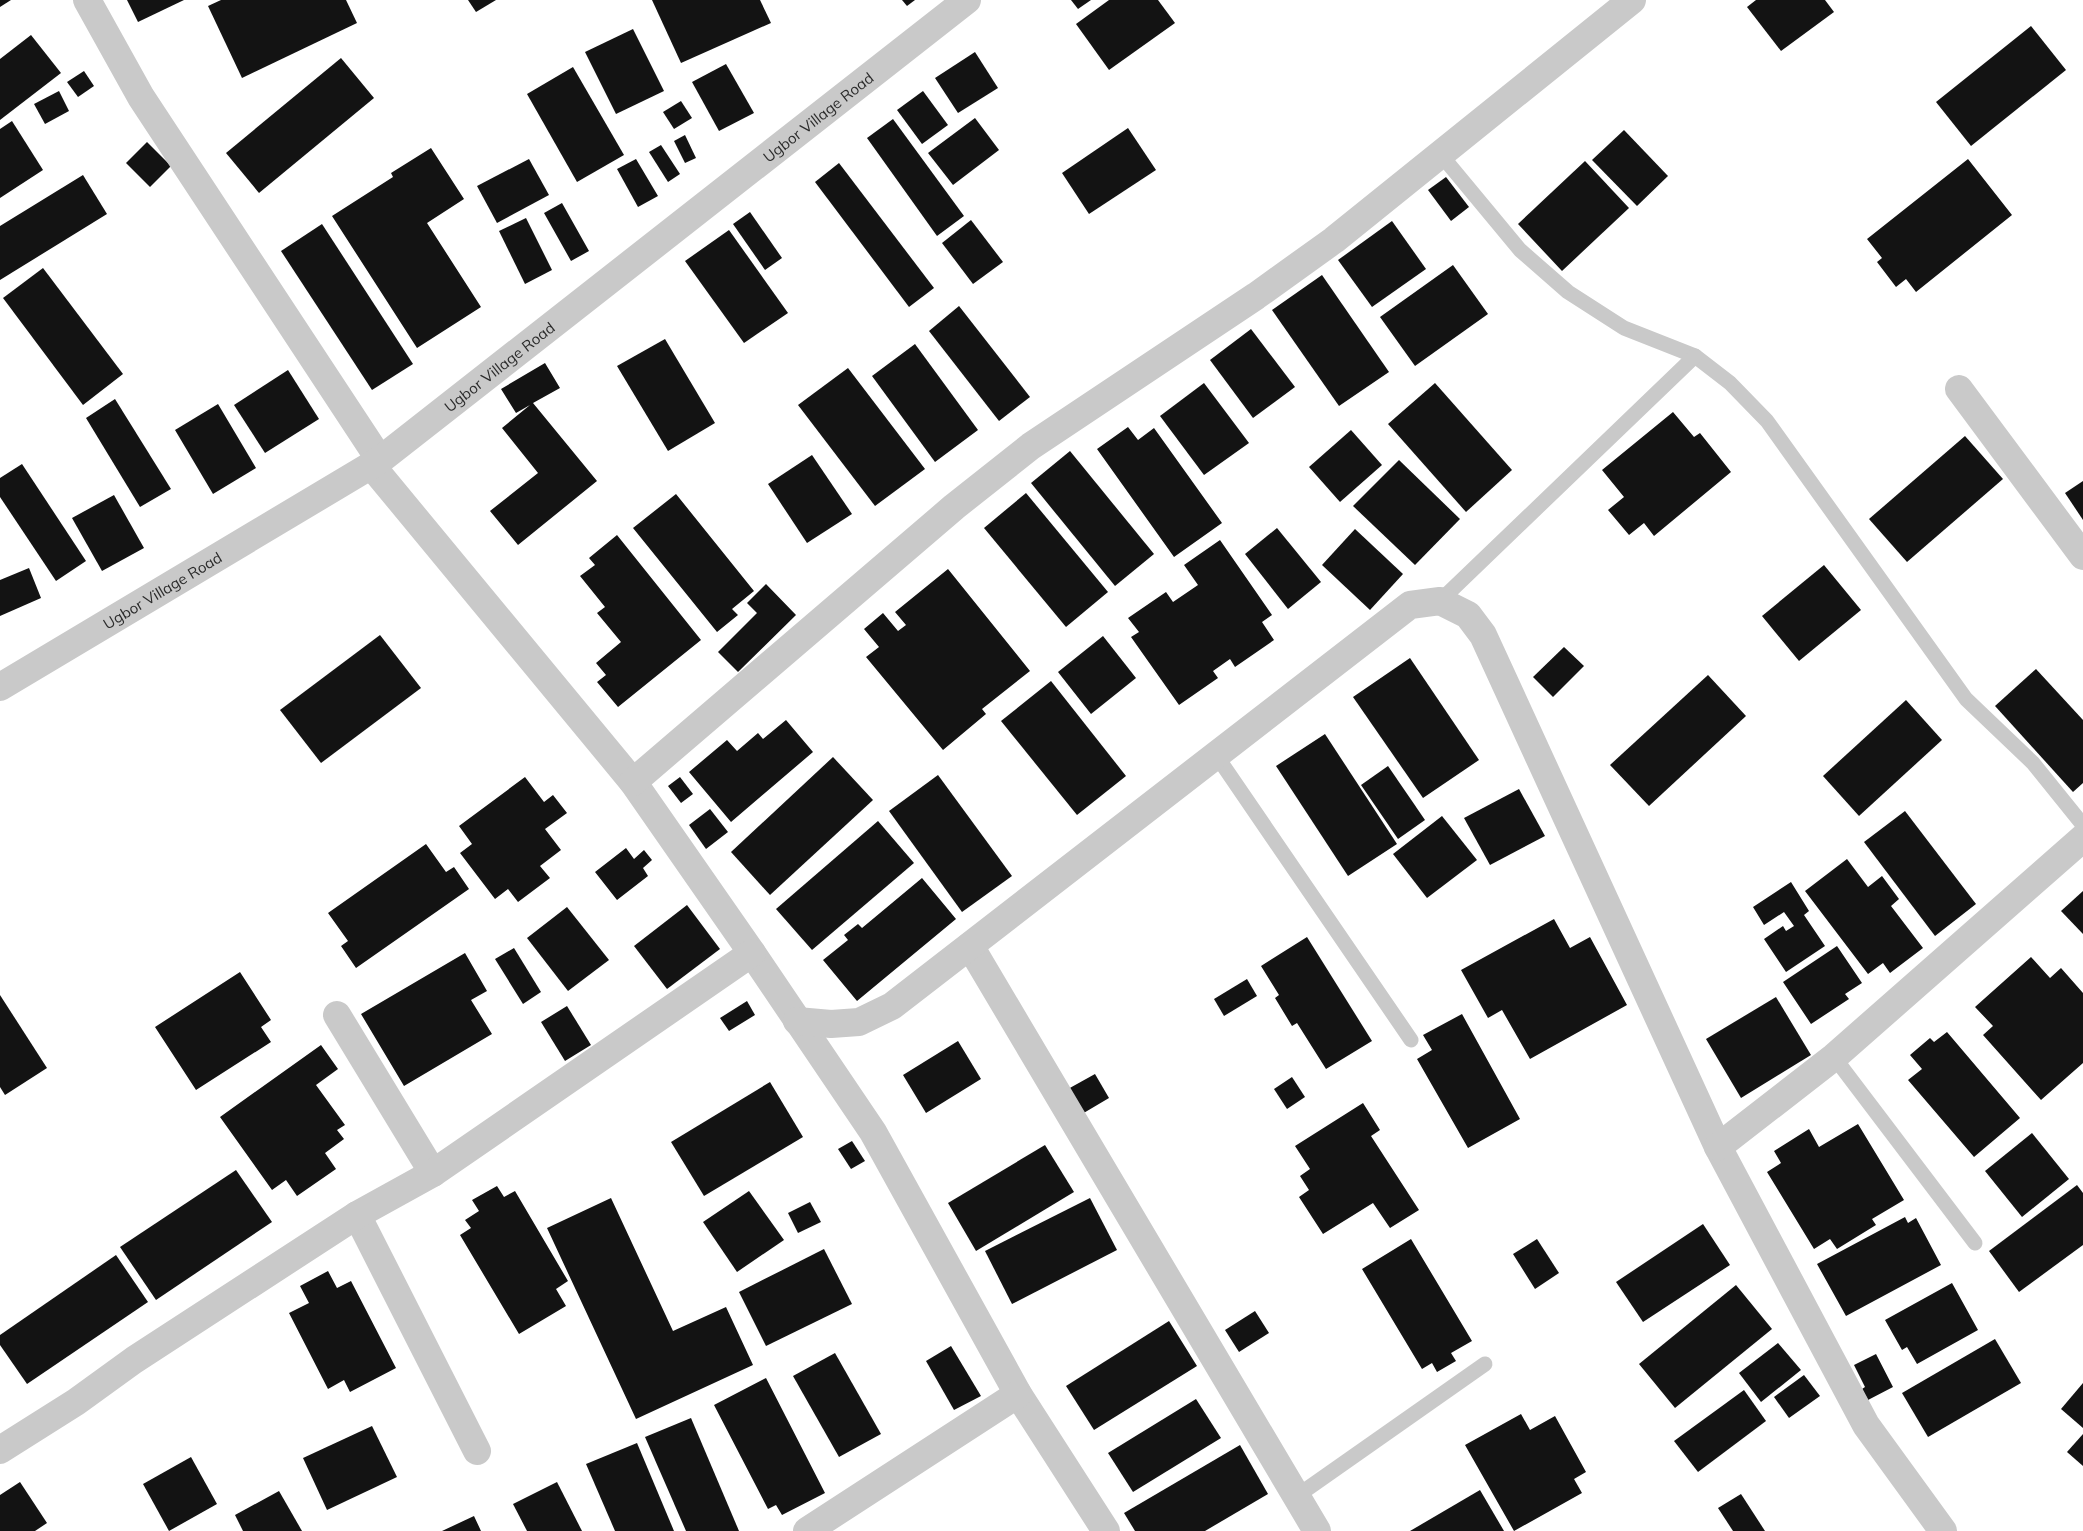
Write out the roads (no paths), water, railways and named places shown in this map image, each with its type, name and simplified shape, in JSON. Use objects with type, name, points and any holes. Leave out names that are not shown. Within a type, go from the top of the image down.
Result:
[{"type":"street","points":[[87,0],[141,97],[376,462],[633,782],[752,952],[873,1132],[1018,1394],[1106,1531]]},
{"type":"street","name":"Ugbor Village Road","points":[[0,687],[376,462],[967,0]]},
{"type":"street","points":[[633,782],[954,507],[1031,446],[1256,296],[1334,240],[1442,156],[1581,39],[1632,0]]},
{"type":"street","points":[[1960,389],[2083,556]]},
{"type":"street","points":[[797,1021],[831,1024],[859,1022],[892,1006],[1410,605],[1440,601],[1468,615],[1483,635],[1718,1147],[1866,1425],[1943,1531]]},
{"type":"street","points":[[1718,1147],[1834,1057],[2083,838]]},
{"type":"street","points":[[970,946],[1144,1243],[1317,1531]]},
{"type":"street","points":[[0,1450],[76,1402],[134,1360],[357,1215],[433,1173],[752,952]]},
{"type":"street","points":[[336,1015],[433,1173]]},
{"type":"street","points":[[357,1215],[477,1451]]},
{"type":"street","points":[[807,1531],[1018,1394]]},
{"type":"lane","points":[[1442,156],[1520,250],[1568,292],[1624,328],[1695,356],[1730,383],[1767,420],[1966,699],[2033,763],[2083,825]]},
{"type":"lane","points":[[1440,601],[1695,356]]},
{"type":"lane","points":[[1216,755],[1411,1040]]},
{"type":"lane","points":[[1834,1057],[1975,1243]]},
{"type":"lane","points":[[1297,1496],[1485,1364]]}]
